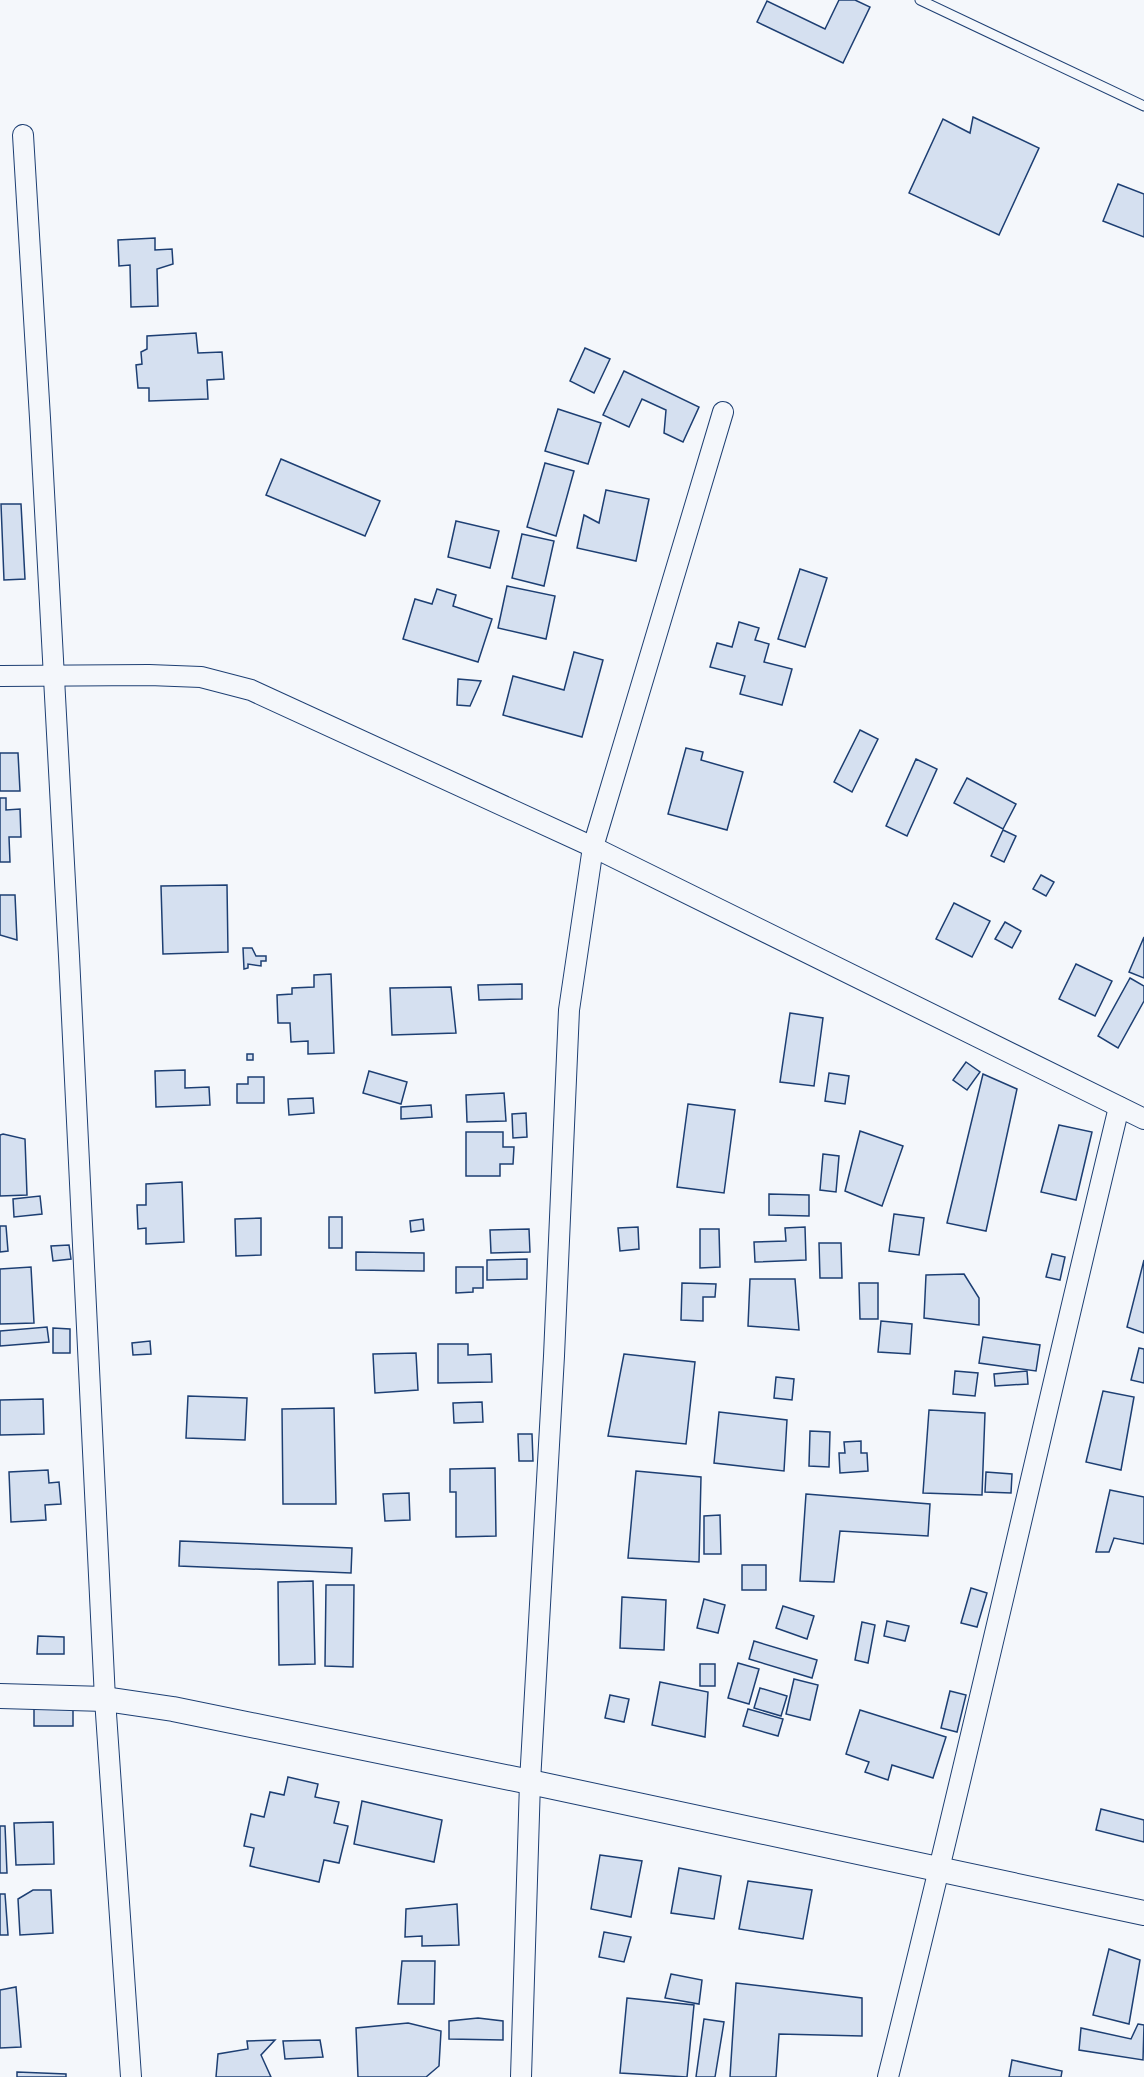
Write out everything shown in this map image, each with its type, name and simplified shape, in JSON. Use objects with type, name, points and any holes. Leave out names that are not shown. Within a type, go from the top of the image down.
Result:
[{"type":"street","points":[[23,135],[70,979],[105,1699],[131,2077]]},
{"type":"street","points":[[521,2077],[530,1782],[554,1356],[569,1010],[593,847],[723,411]]},
{"type":"street","points":[[0,676],[201,677],[251,690],[593,847],[1144,1119]]},
{"type":"street","points":[[888,2077],[940,1870],[1043,1420],[1119,1107]]},
{"type":"street","points":[[0,1696],[105,1699],[172,1710],[530,1782],[1144,1913]]},
{"type":"lane","points":[[920,0],[1144,106]]},
{"type":"building","points":[[839,0],[855,0],[870,7],[843,63],[757,22],[767,1],[825,29]]},
{"type":"building","points":[[973,117],[1039,148],[999,235],[909,193],[943,119],[970,133]]},
{"type":"building","points":[[1118,184],[1144,194],[1144,237],[1103,221]]},
{"type":"building","points":[[155,238],[155,250],[172,249],[173,264],[157,269],[158,306],[131,307],[130,265],[119,266],[118,240]]},
{"type":"building","points":[[196,333],[198,353],[222,352],[224,379],[207,380],[208,399],[149,401],[149,388],[138,388],[136,365],[142,364],[141,352],[147,349],[147,336]]},
{"type":"building","points":[[585,348],[610,359],[594,393],[570,381]]},
{"type":"building","points":[[624,371],[699,407],[683,442],[664,433],[666,410],[642,399],[629,427],[603,415]]},
{"type":"building","points":[[558,409],[601,423],[588,464],[545,451]]},
{"type":"building","points":[[281,459],[380,501],[365,536],[266,495]]},
{"type":"building","points":[[545,463],[574,471],[556,536],[527,527]]},
{"type":"building","points":[[606,490],[649,499],[636,561],[577,548],[584,515],[599,523]]},
{"type":"building","points":[[1,504],[21,504],[25,579],[4,580]]},
{"type":"building","points":[[456,521],[499,531],[490,568],[448,557]]},
{"type":"building","points":[[522,534],[554,541],[544,586],[512,578]]},
{"type":"building","points":[[800,569],[827,578],[805,647],[778,639]]},
{"type":"building","points":[[507,586],[555,596],[546,639],[498,628]]},
{"type":"building","points":[[437,589],[456,595],[453,606],[492,619],[478,662],[403,639],[415,599],[432,604]]},
{"type":"building","points":[[739,622],[759,628],[755,640],[769,644],[764,662],[792,669],[782,705],[740,694],[745,676],[710,667],[717,643],[732,647]]},
{"type":"building","points":[[574,652],[603,660],[582,737],[503,715],[513,676],[564,690]]},
{"type":"building","points":[[458,679],[481,681],[470,706],[457,705]]},
{"type":"building","points":[[860,730],[878,739],[852,792],[834,782]]},
{"type":"building","points":[[686,748],[703,752],[701,760],[743,772],[727,830],[668,814]]},
{"type":"building","points":[[0,753],[18,753],[20,791],[0,791]]},
{"type":"building","points":[[916,759],[937,769],[907,836],[886,826]]},
{"type":"building","points":[[967,778],[1016,804],[1003,829],[954,803]]},
{"type":"building","points":[[0,798],[6,798],[6,810],[20,809],[21,837],[9,837],[10,862],[0,862]]},
{"type":"building","points":[[1003,830],[1016,836],[1004,862],[991,856]]},
{"type":"building","points":[[1041,875],[1054,882],[1046,896],[1033,889]]},
{"type":"building","points":[[227,885],[228,952],[163,954],[161,886]]},
{"type":"building","points":[[0,895],[15,895],[17,940],[0,935]]},
{"type":"building","points":[[954,903],[990,921],[972,957],[936,939]]},
{"type":"building","points":[[1005,922],[1021,931],[1012,948],[995,939]]},
{"type":"building","points":[[1144,937],[1144,978],[1129,972]]},
{"type":"building","points":[[243,948],[252,948],[256,956],[266,956],[266,961],[261,961],[261,966],[248,964],[248,968],[244,969]]},
{"type":"building","points":[[1076,964],[1112,981],[1095,1016],[1059,999]]},
{"type":"building","points":[[331,974],[334,1053],[308,1054],[308,1041],[291,1042],[290,1023],[278,1023],[277,995],[292,994],[292,988],[314,987],[314,975]]},
{"type":"building","points":[[1130,978],[1144,986],[1144,1001],[1118,1048],[1098,1036]]},
{"type":"building","points":[[522,984],[522,999],[479,1000],[478,985]]},
{"type":"building","points":[[451,987],[456,1033],[392,1035],[390,988]]},
{"type":"building","points":[[790,1013],[823,1018],[814,1086],[780,1082]]},
{"type":"building","points":[[247,1054],[253,1054],[253,1060],[247,1060]]},
{"type":"building","points":[[966,1062],[980,1072],[967,1090],[953,1080]]},
{"type":"building","points":[[185,1070],[185,1088],[209,1087],[210,1105],[156,1107],[155,1071]]},
{"type":"building","points":[[369,1071],[407,1082],[401,1104],[363,1093]]},
{"type":"building","points":[[829,1073],[849,1076],[845,1104],[825,1101]]},
{"type":"building","points":[[983,1074],[1017,1089],[986,1231],[947,1223]]},
{"type":"building","points":[[248,1077],[264,1077],[264,1103],[237,1103],[237,1084],[248,1084]]},
{"type":"building","points":[[504,1093],[506,1121],[467,1122],[466,1095]]},
{"type":"building","points":[[313,1098],[314,1113],[289,1115],[288,1099]]},
{"type":"building","points":[[688,1104],[735,1110],[724,1193],[677,1187]]},
{"type":"building","points":[[431,1105],[432,1117],[401,1119],[401,1107]]},
{"type":"building","points":[[526,1113],[527,1137],[513,1138],[512,1114]]},
{"type":"building","points":[[1059,1125],[1092,1132],[1076,1200],[1041,1192]]},
{"type":"building","points":[[860,1131],[903,1146],[882,1206],[845,1191]]},
{"type":"building","points":[[466,1132],[503,1132],[503,1147],[514,1147],[513,1164],[500,1164],[500,1176],[466,1176]]},
{"type":"building","points":[[0,1135],[25,1139],[27,1195],[0,1196]]},
{"type":"building","points":[[823,1154],[839,1156],[836,1192],[820,1190]]},
{"type":"building","points":[[182,1182],[184,1242],[146,1244],[146,1228],[138,1229],[137,1205],[146,1205],[146,1184]]},
{"type":"building","points":[[769,1194],[809,1195],[809,1216],[769,1215]]},
{"type":"building","points":[[40,1196],[42,1214],[14,1217],[13,1199]]},
{"type":"building","points":[[894,1214],[924,1218],[919,1255],[889,1251]]},
{"type":"building","points":[[329,1217],[342,1217],[342,1248],[329,1248]]},
{"type":"building","points":[[261,1218],[261,1255],[236,1256],[235,1219]]},
{"type":"building","points":[[423,1219],[424,1230],[411,1232],[410,1221]]},
{"type":"building","points":[[0,1226],[6,1226],[8,1251],[0,1252]]},
{"type":"building","points":[[638,1227],[639,1249],[620,1251],[618,1228]]},
{"type":"building","points":[[805,1227],[806,1260],[755,1262],[754,1242],[786,1241],[785,1228]]},
{"type":"building","points":[[529,1229],[530,1252],[491,1253],[490,1230]]},
{"type":"building","points":[[700,1229],[719,1229],[720,1267],[700,1268]]},
{"type":"building","points":[[819,1243],[841,1243],[842,1278],[820,1278]]},
{"type":"building","points":[[69,1245],[71,1259],[53,1261],[51,1246]]},
{"type":"building","points":[[356,1252],[424,1253],[424,1271],[356,1270]]},
{"type":"building","points":[[1052,1254],[1065,1257],[1060,1280],[1046,1277]]},
{"type":"building","points":[[527,1259],[527,1279],[487,1280],[487,1260]]},
{"type":"building","points":[[1144,1260],[1144,1333],[1127,1327]]},
{"type":"building","points":[[31,1267],[34,1323],[0,1324],[0,1269]]},
{"type":"building","points":[[456,1267],[483,1267],[483,1288],[473,1288],[473,1292],[456,1293]]},
{"type":"building","points":[[964,1274],[979,1298],[979,1325],[924,1318],[926,1275]]},
{"type":"building","points":[[750,1279],[795,1279],[799,1330],[748,1326]]},
{"type":"building","points":[[682,1283],[716,1284],[715,1297],[703,1297],[703,1321],[681,1320]]},
{"type":"building","points":[[859,1283],[878,1283],[878,1319],[860,1319]]},
{"type":"building","points":[[881,1321],[912,1324],[910,1354],[878,1352]]},
{"type":"building","points":[[47,1327],[49,1342],[0,1346],[0,1331]]},
{"type":"building","points":[[53,1328],[70,1329],[70,1353],[53,1353]]},
{"type":"building","points":[[983,1337],[1040,1345],[1036,1371],[979,1363]]},
{"type":"building","points":[[150,1341],[151,1354],[133,1355],[132,1343]]},
{"type":"building","points":[[438,1344],[468,1344],[468,1355],[491,1354],[492,1382],[438,1383]]},
{"type":"building","points":[[1139,1348],[1144,1349],[1144,1383],[1131,1380]]},
{"type":"building","points":[[416,1353],[418,1390],[375,1393],[373,1354]]},
{"type":"building","points":[[624,1354],[695,1362],[686,1444],[608,1436]]},
{"type":"building","points":[[955,1371],[978,1373],[975,1396],[953,1394]]},
{"type":"building","points":[[1027,1371],[1028,1384],[995,1386],[994,1374]]},
{"type":"building","points":[[776,1377],[794,1379],[792,1400],[774,1398]]},
{"type":"building","points":[[1103,1391],[1134,1397],[1121,1470],[1086,1462]]},
{"type":"building","points":[[188,1396],[247,1398],[245,1440],[186,1438]]},
{"type":"building","points":[[43,1399],[44,1434],[0,1435],[0,1400]]},
{"type":"building","points":[[482,1402],[483,1422],[454,1423],[453,1403]]},
{"type":"building","points":[[334,1408],[336,1504],[283,1504],[282,1409]]},
{"type":"building","points":[[929,1410],[985,1413],[982,1495],[923,1493]]},
{"type":"building","points":[[719,1412],[787,1420],[784,1471],[714,1463]]},
{"type":"building","points":[[810,1431],[830,1432],[829,1467],[809,1466]]},
{"type":"building","points":[[518,1434],[532,1434],[533,1461],[519,1461]]},
{"type":"building","points":[[861,1441],[861,1453],[867,1453],[868,1471],[840,1473],[839,1453],[845,1453],[844,1442]]},
{"type":"building","points":[[495,1468],[496,1536],[456,1537],[456,1492],[450,1492],[450,1469]]},
{"type":"building","points":[[48,1470],[49,1483],[59,1482],[61,1504],[45,1505],[46,1520],[11,1522],[9,1472]]},
{"type":"building","points":[[636,1471],[701,1477],[699,1562],[628,1558]]},
{"type":"building","points":[[986,1472],[1012,1474],[1011,1493],[985,1492]]},
{"type":"building","points":[[1110,1490],[1144,1497],[1144,1544],[1114,1538],[1109,1552],[1096,1552]]},
{"type":"building","points":[[409,1493],[410,1520],[385,1521],[383,1494]]},
{"type":"building","points":[[806,1494],[930,1504],[928,1536],[840,1531],[834,1582],[800,1581]]},
{"type":"building","points":[[720,1515],[721,1554],[704,1554],[704,1516]]},
{"type":"building","points":[[180,1541],[352,1548],[351,1573],[179,1566]]},
{"type":"building","points":[[742,1565],[766,1565],[766,1590],[742,1590]]},
{"type":"building","points":[[313,1581],[315,1664],[279,1665],[278,1582]]},
{"type":"building","points":[[326,1585],[354,1585],[353,1667],[325,1666]]},
{"type":"building","points":[[971,1588],[987,1593],[977,1627],[961,1623]]},
{"type":"building","points":[[622,1597],[666,1600],[664,1650],[620,1648]]},
{"type":"building","points":[[704,1599],[725,1605],[718,1633],[697,1628]]},
{"type":"building","points":[[783,1606],[814,1616],[807,1639],[776,1628]]},
{"type":"building","points":[[887,1621],[909,1626],[905,1641],[884,1636]]},
{"type":"building","points":[[862,1622],[875,1625],[868,1663],[855,1660]]},
{"type":"building","points":[[38,1636],[64,1637],[64,1654],[37,1654]]},
{"type":"building","points":[[754,1641],[817,1660],[812,1678],[749,1659]]},
{"type":"building","points":[[738,1663],[759,1669],[749,1704],[728,1698]]},
{"type":"building","points":[[700,1664],[715,1664],[715,1686],[700,1686]]},
{"type":"building","points":[[794,1679],[818,1685],[810,1720],[786,1714]]},
{"type":"building","points":[[660,1682],[708,1692],[705,1737],[652,1725]]},
{"type":"building","points":[[760,1688],[787,1696],[781,1716],[754,1708]]},
{"type":"building","points":[[950,1691],[966,1695],[957,1732],[941,1728]]},
{"type":"building","points":[[610,1695],[629,1699],[624,1722],[605,1718]]},
{"type":"building","points":[[34,1706],[73,1706],[73,1726],[34,1726]]},
{"type":"building","points":[[748,1709],[783,1719],[778,1736],[743,1726]]},
{"type":"building","points":[[860,1710],[946,1737],[933,1778],[892,1765],[888,1780],[865,1772],[869,1762],[846,1754]]},
{"type":"building","points":[[288,1777],[318,1784],[315,1797],[339,1802],[334,1823],[348,1826],[339,1863],[324,1860],[319,1882],[250,1866],[254,1848],[244,1846],[251,1814],[264,1817],[270,1792],[284,1795]]},
{"type":"building","points":[[362,1801],[442,1820],[434,1862],[354,1844]]},
{"type":"building","points":[[1101,1809],[1144,1820],[1144,1842],[1096,1830]]},
{"type":"building","points":[[53,1822],[54,1864],[16,1865],[14,1823]]},
{"type":"building","points":[[0,1826],[5,1826],[7,1873],[0,1873]]},
{"type":"building","points":[[600,1855],[642,1861],[631,1917],[591,1909]]},
{"type":"building","points":[[679,1868],[721,1876],[714,1919],[671,1913]]},
{"type":"building","points":[[748,1881],[812,1890],[803,1939],[739,1929]]},
{"type":"building","points":[[33,1890],[51,1890],[53,1933],[20,1935],[18,1899]]},
{"type":"building","points":[[0,1894],[5,1894],[8,1935],[0,1935]]},
{"type":"building","points":[[457,1904],[459,1945],[422,1946],[422,1936],[405,1937],[406,1909]]},
{"type":"building","points":[[604,1932],[631,1937],[624,1962],[599,1957]]},
{"type":"building","points":[[1109,1949],[1140,1960],[1129,2024],[1093,2015]]},
{"type":"building","points":[[402,1961],[435,1961],[434,2004],[398,2004]]},
{"type":"building","points":[[671,1974],[702,1980],[699,2004],[665,1998]]},
{"type":"building","points":[[736,1983],[862,1998],[862,2036],[779,2034],[776,2077],[730,2077]]},
{"type":"building","points":[[16,1987],[21,2047],[0,2048],[0,1990]]},
{"type":"building","points":[[627,1998],[694,2005],[687,2077],[620,2073]]},
{"type":"building","points":[[478,2018],[503,2021],[503,2040],[449,2039],[449,2021]]},
{"type":"building","points":[[704,2019],[724,2022],[715,2077],[696,2077]]},
{"type":"building","points":[[408,2023],[441,2031],[439,2066],[426,2077],[358,2077],[356,2028]]},
{"type":"building","points":[[1138,2024],[1144,2025],[1143,2060],[1079,2050],[1081,2028],[1131,2039]]},
{"type":"building","points":[[275,2040],[261,2055],[271,2077],[216,2077],[218,2054],[248,2049],[247,2041]]},
{"type":"building","points":[[320,2040],[323,2057],[285,2059],[283,2041]]},
{"type":"building","points":[[1012,2060],[1062,2071],[1061,2077],[1009,2077]]},
{"type":"building","points":[[17,2072],[66,2074],[66,2077],[17,2077]]}]
